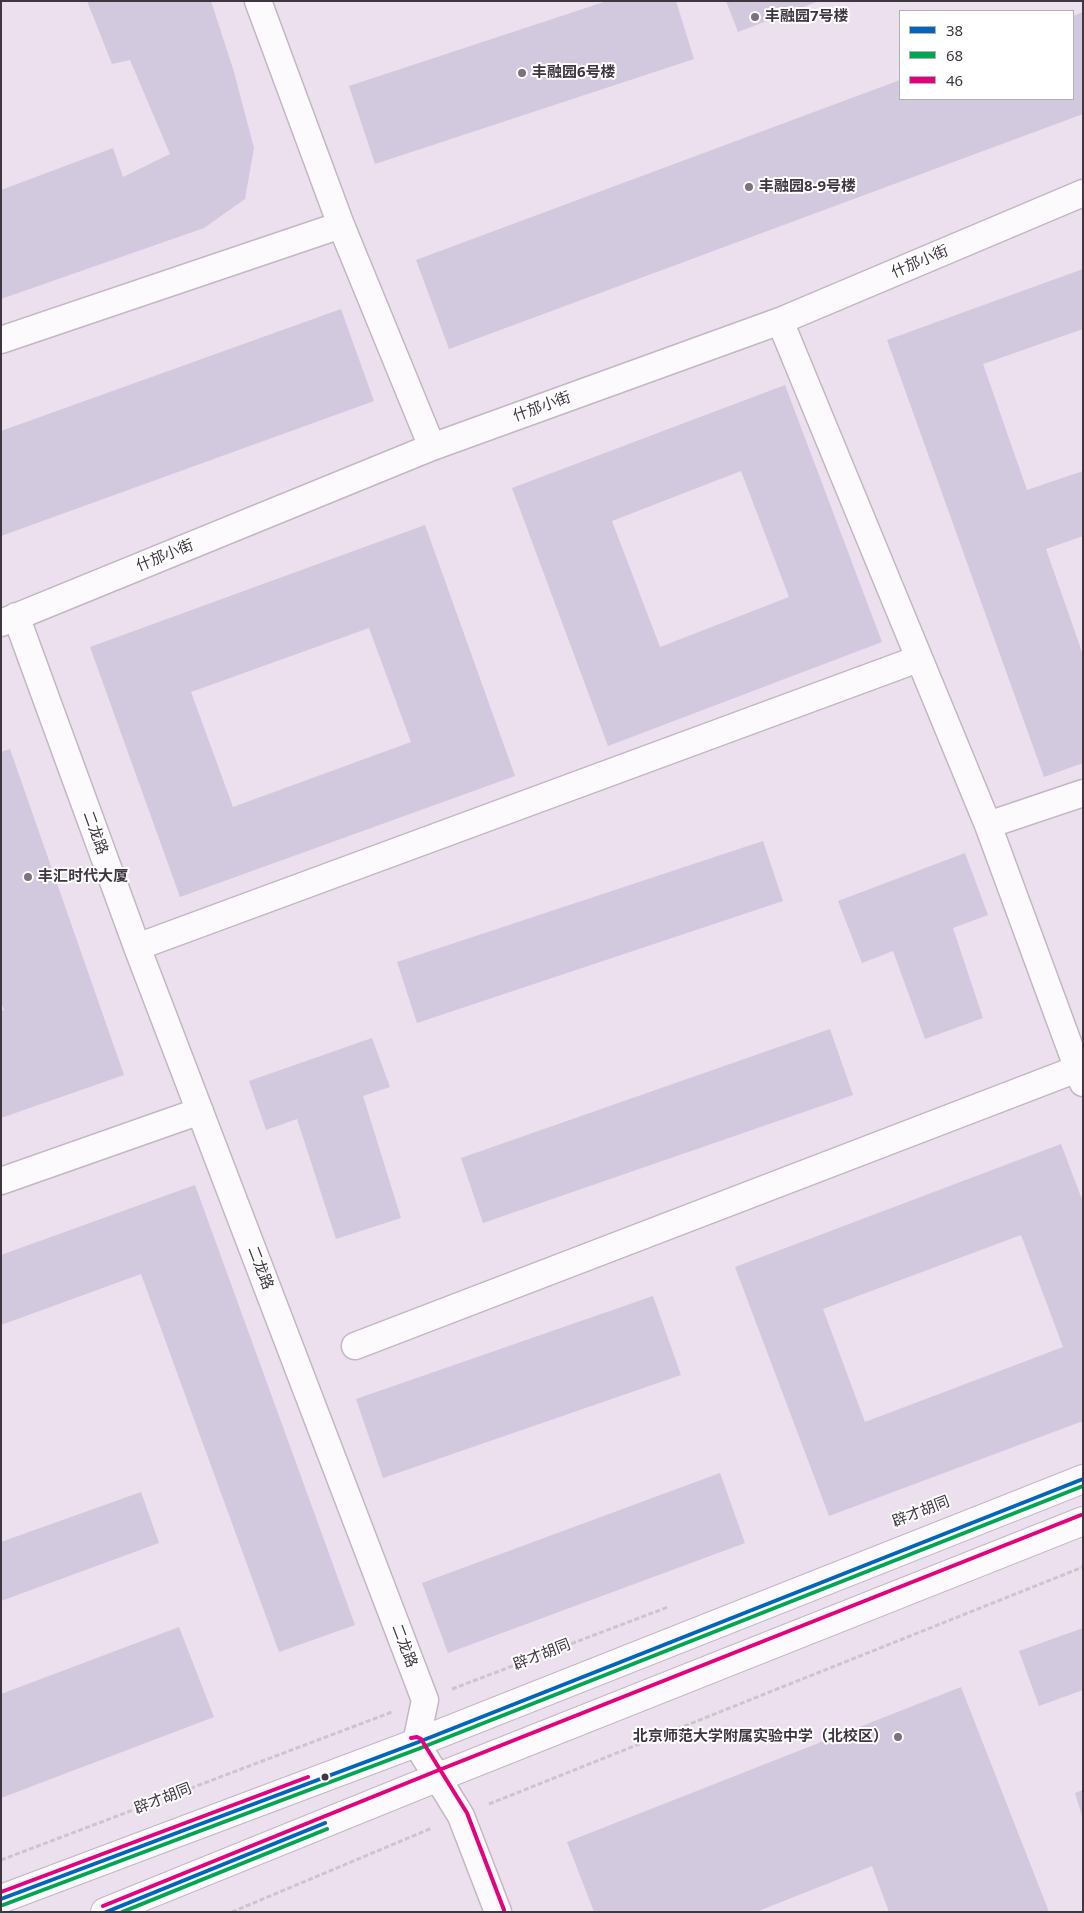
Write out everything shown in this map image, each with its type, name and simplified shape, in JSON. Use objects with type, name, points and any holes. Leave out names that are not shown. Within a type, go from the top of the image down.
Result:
[{"type":"main road","name":"辟才胡同","points":[[1,1899],[416,1743],[1083,1479]]},
{"type":"main road","points":[[105,1912],[436,1778],[1083,1521]]},
{"type":"street","points":[[258,1],[342,225],[432,447]]},
{"type":"street","name":"什邡小街","points":[[9,620],[432,447],[780,321],[1083,193]]},
{"type":"street","points":[[1,340],[342,225]]},
{"type":"street","points":[[356,1346],[1080,1076],[988,825],[780,321]]},
{"type":"street","name":"二龙路","points":[[9,620],[137,947],[425,1700]]},
{"type":"street","points":[[137,947],[918,659]]},
{"type":"street","points":[[988,825],[1083,793]]},
{"type":"street","points":[[1,1181],[200,1111]]},
{"type":"street","points":[[425,1700],[416,1743],[461,1816],[498,1912]]},
{"type":"path","points":[[232,1912],[461,1816],[1083,1567]]},
{"type":"path","name":"辟才胡同","points":[[1,1860],[675,1605]]},
{"type":"building","points":[[87,1],[211,1],[234,72],[254,148],[245,199],[204,228],[1,299],[1,190],[113,148],[123,177],[170,154],[130,60],[112,64]]},
{"type":"building","name":"丰融园6号楼","points":[[607,1],[676,1],[694,59],[375,164],[349,86]]},
{"type":"building","name":"丰融园7号楼","points":[[726,1],[819,1],[738,32]]},
{"type":"building","name":"丰融园8-9号楼","points":[[1083,12],[1083,114],[449,349],[416,260],[899,80],[899,100],[1074,100],[1074,16]]},
{"type":"building","points":[[1083,269],[1083,329],[983,364],[1027,490],[1083,471],[1083,536],[1046,549],[1083,655],[1083,763],[1044,777],[887,340]]},
{"type":"building","points":[[341,309],[374,401],[1,536],[1,431]]},
{"type":"building","points":[[785,385],[882,642],[608,746],[512,488]],"holes":[[[741,471],[789,597],[660,647],[612,521]]]},
{"type":"building","points":[[425,525],[515,776],[180,897],[90,647]],"holes":[[[369,628],[411,742],[233,807],[191,692]]]},
{"type":"building","name":"丰汇时代大厦","points":[[10,749],[124,1075],[1,1118],[1,1012],[4,1010],[1,1002],[1,752]]},
{"type":"building","points":[[763,841],[783,901],[417,1023],[397,962]]},
{"type":"building","points":[[965,853],[988,915],[953,928],[983,1018],[925,1039],[893,951],[862,963],[838,901]]},
{"type":"building","points":[[830,1029],[853,1095],[483,1223],[461,1158]]},
{"type":"building","points":[[372,1038],[390,1087],[363,1096],[401,1218],[336,1239],[297,1119],[266,1130],[249,1081]]},
{"type":"building","points":[[1061,1144],[1083,1202],[1083,1421],[829,1516],[735,1267]],"holes":[[[1021,1235],[1063,1347],[865,1422],[823,1309]]]},
{"type":"building","points":[[195,1185],[355,1625],[279,1652],[141,1274],[1,1325],[1,1255]]},
{"type":"building","points":[[653,1296],[681,1375],[383,1478],[356,1399]]},
{"type":"building","points":[[720,1473],[745,1543],[448,1653],[422,1583]]},
{"type":"building","points":[[141,1492],[159,1543],[1,1601],[1,1542]]},
{"type":"building","points":[[179,1627],[214,1717],[1,1798],[1,1694]]},
{"type":"building","points":[[1083,1628],[1083,1690],[1039,1706],[1019,1651]]},
{"type":"building","name":"北京师范大学附属实验中学（北校区）","points":[[961,1687],[1049,1912],[889,1912],[872,1866],[756,1912],[594,1912],[567,1842]]},
{"type":"building","points":[[1083,1790],[1083,1816],[1082,1816],[1075,1793]]},
{"type":"transit line","name":"38","points":[[1,1899],[416,1743],[1083,1479]]},
{"type":"transit line","name":"68","points":[[3,1905],[418,1749],[1083,1486]]},
{"type":"transit line","name":"46","points":[[103,1906],[434,1772],[1081,1515]]},
{"type":"transit line","name":"46","points":[[411,1738],[417,1737],[421,1739],[467,1813],[504,1910]]},
{"type":"transit line","name":"46","points":[[1,1892],[308,1777]]},
{"type":"transit line","name":"38","points":[[106,1912],[325,1823]]},
{"type":"transit line","name":"68","points":[[122,1912],[327,1829]]},
{"type":"place","name":"丰融园7号楼","points":[[755,17]]},
{"type":"place","name":"丰融园6号楼","points":[[522,73]]},
{"type":"place","name":"丰融园8-9号楼","points":[[749,187]]},
{"type":"place","name":"丰汇时代大厦","points":[[28,877]]},
{"type":"place","name":"北京师范大学附属实验中学（北校区）","points":[[898,1737]]}]
